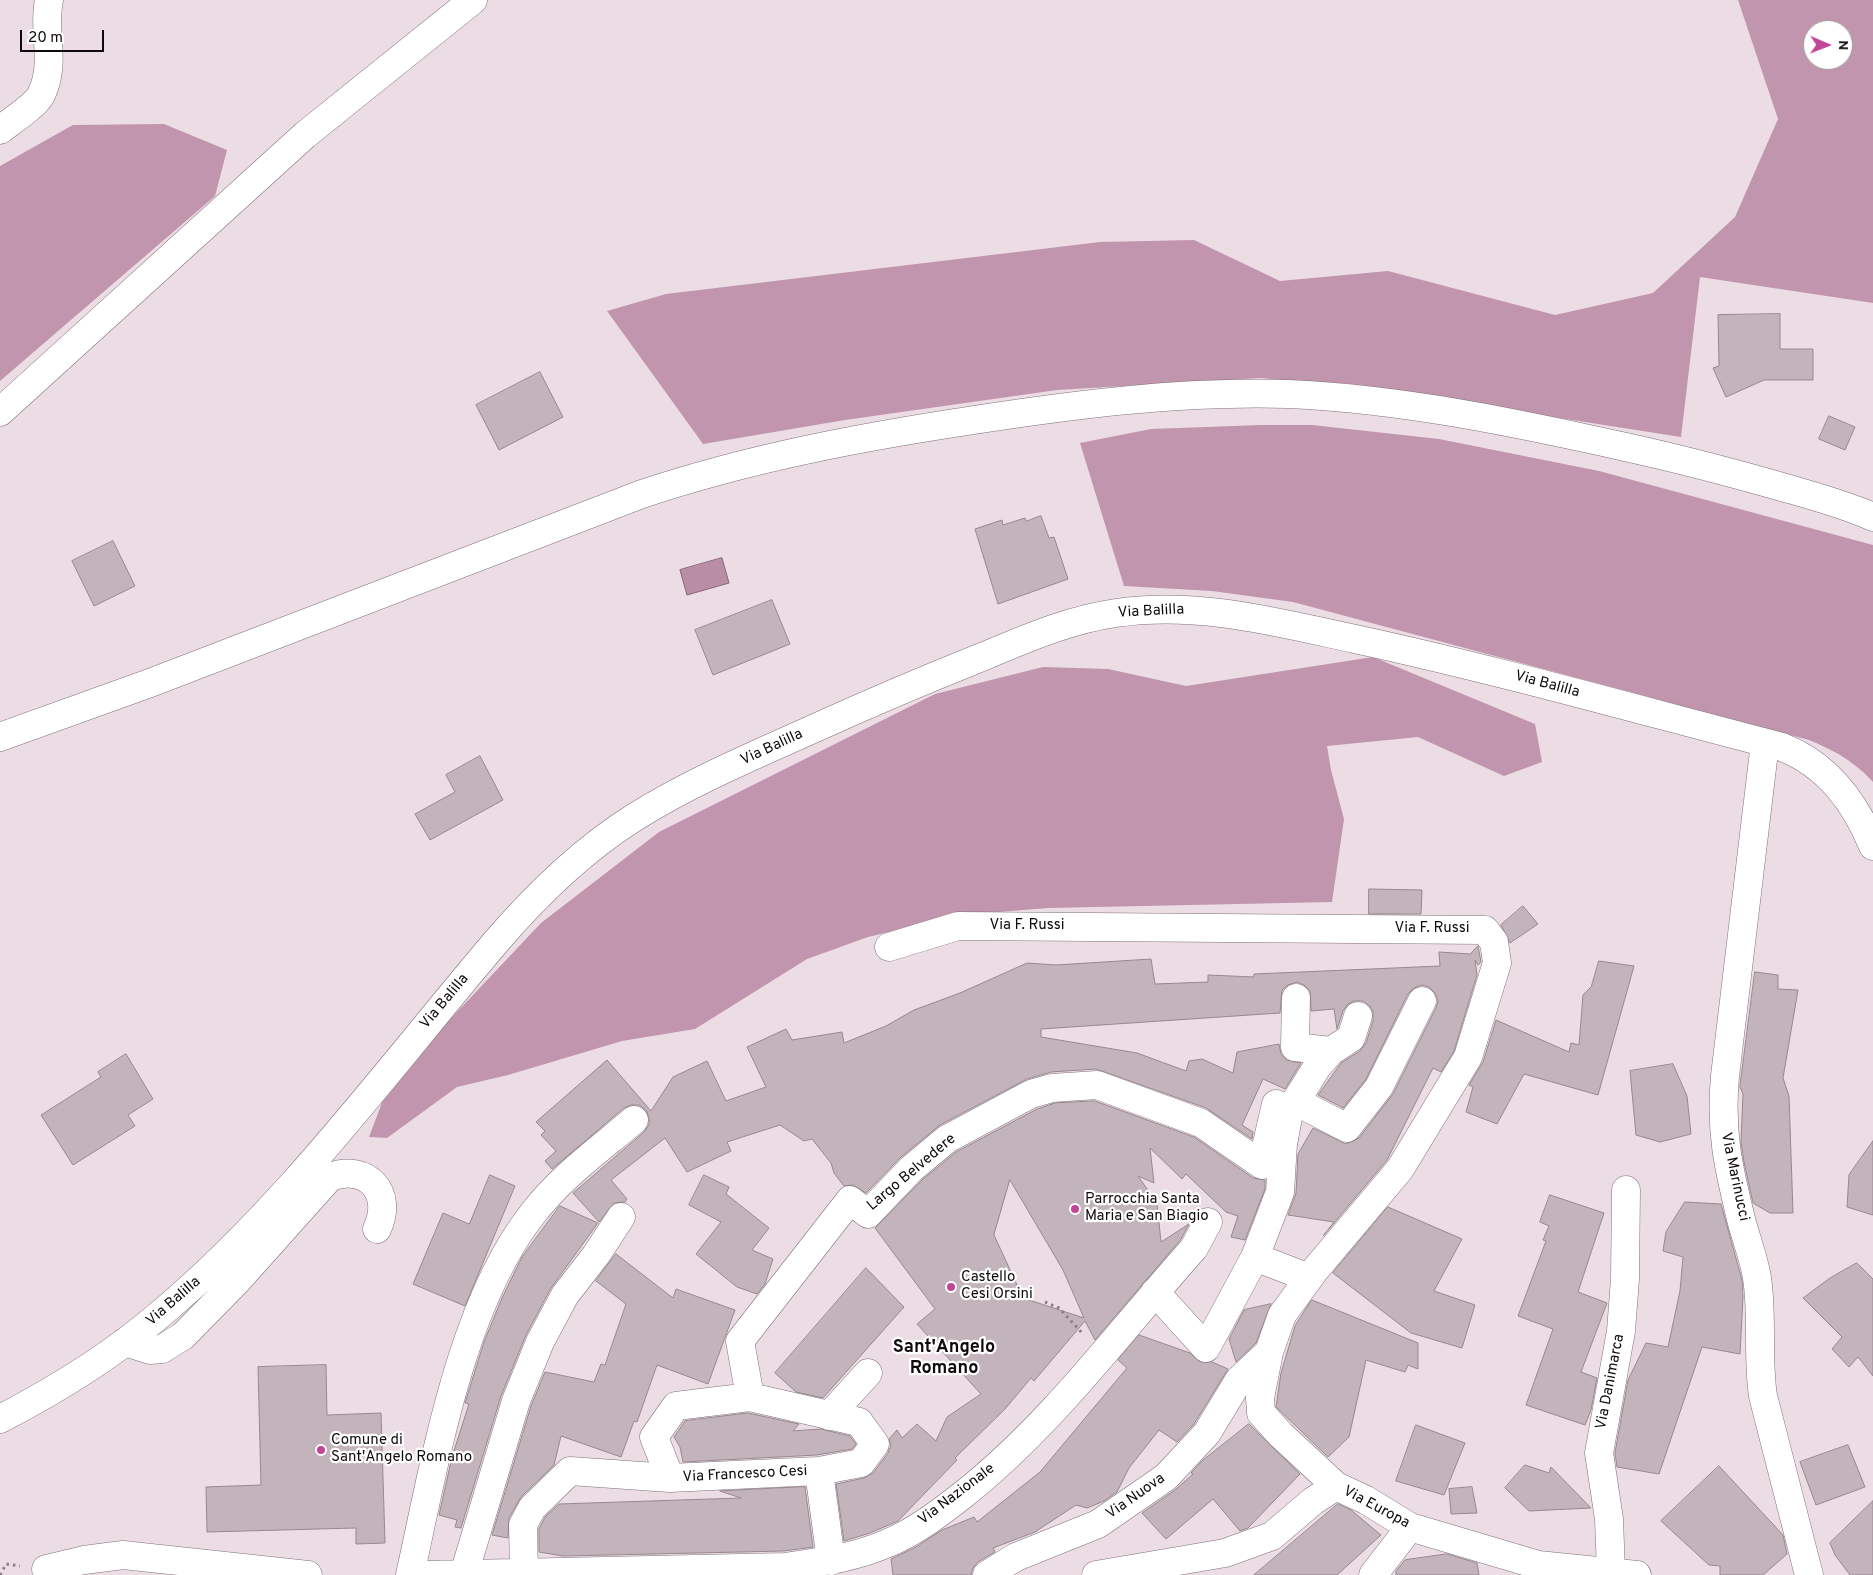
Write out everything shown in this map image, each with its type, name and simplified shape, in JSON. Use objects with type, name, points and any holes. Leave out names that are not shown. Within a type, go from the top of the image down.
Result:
[{"type":"street","points":[[0,130],[41,96],[50,62],[46,14],[49,0]]},
{"type":"street","points":[[0,412],[305,136],[473,0]]},
{"type":"street","points":[[0,737],[159,680],[633,498],[706,473],[789,452],[907,430],[1104,402],[1220,394],[1287,394],[1351,399],[1419,408],[1511,423],[1672,458],[1788,489],[1873,517]]},
{"type":"street","name":"Via Balilla","points":[[0,1419],[70,1379],[125,1342],[196,1284],[260,1220],[520,914],[566,869],[599,842],[637,816],[712,775],[884,697],[1050,629],[1081,620],[1130,611],[1196,610],[1252,617],[1473,665],[1796,753],[1835,782],[1851,802],[1873,846]]},
{"type":"street","name":"Via Marinucci","points":[[1765,743],[1725,1076],[1723,1131],[1726,1156],[1757,1277],[1760,1303],[1759,1365],[1763,1396],[1809,1575]]},
{"type":"street","name":"Via F. Russi","points":[[889,948],[958,926],[1485,930],[1494,942],[1496,962],[1468,1058],[1400,1169],[1309,1278],[1282,1315],[1269,1352]]},
{"type":"street","points":[[1296,998],[1296,1047],[1332,1051]]},
{"type":"street","points":[[1292,1106],[1347,1128],[1379,1087],[1422,1000]]},
{"type":"street","points":[[1155,1292],[1206,1348],[1255,1257],[1280,1192],[1283,1144],[1292,1106],[1317,1067],[1332,1051],[1351,1038],[1358,1016]]},
{"type":"street","name":"Largo Belvedere","points":[[750,1397],[740,1341],[850,1200],[868,1214],[911,1169],[947,1139],[1031,1094],[1052,1088],[1097,1085],[1201,1123],[1262,1166],[1276,1104],[1292,1106]]},
{"type":"street","points":[[410,1575],[449,1408],[476,1320],[503,1259],[518,1233],[555,1188],[634,1120]]},
{"type":"street","points":[[125,1342],[150,1350],[162,1349],[182,1336],[237,1281],[330,1177],[341,1173],[353,1173],[365,1176],[374,1184],[380,1194],[383,1206],[382,1218],[377,1228]]},
{"type":"street","name":"Via Danimarca","points":[[1624,1574],[1609,1519],[1599,1453],[1621,1331],[1625,1279],[1626,1190]]},
{"type":"street","points":[[464,1574],[516,1401],[540,1342],[565,1294],[596,1255],[621,1217]]},
{"type":"street","name":"Via Nazionale","points":[[423,1575],[785,1567],[832,1561],[889,1543],[939,1513],[988,1474],[1067,1397],[1194,1248],[1208,1222]]},
{"type":"street","points":[[1255,1257],[1309,1278]]},
{"type":"street","name":"Via Europa","points":[[1269,1352],[1260,1398],[1261,1414],[1281,1436],[1336,1486],[1366,1500],[1410,1527],[1511,1566],[1538,1565],[1624,1574]]},
{"type":"street","name":"Via Nuova","points":[[987,1575],[1016,1557],[1098,1524],[1166,1477],[1206,1434],[1239,1380],[1269,1352]]},
{"type":"street","points":[[829,1416],[868,1373]]},
{"type":"street","name":"Via Francesco Cesi","points":[[524,1573],[523,1524],[532,1508],[570,1471],[670,1478],[819,1471],[861,1463],[875,1444],[859,1422],[750,1397],[676,1406],[654,1437],[670,1478]]},
{"type":"street","name":"Via Francesco Cesi","points":[[819,1471],[832,1561]]},
{"type":"street","points":[[1096,1575],[1225,1553],[1272,1536],[1313,1502],[1336,1486]]},
{"type":"street","points":[[1373,1575],[1410,1527]]},
{"type":"street","points":[[46,1569],[84,1560],[123,1556],[267,1573],[308,1575]]},
{"type":"path","points":[[1045,1302],[1059,1308],[1081,1330],[1096,1362]]},
{"type":"path","points":[[0,1575],[6,1564]]},
{"type":"shaded area","points":[[1738,0],[1873,0],[1873,303],[1700,277],[1681,437],[1374,389],[1261,378],[1057,390],[845,420],[703,444],[607,311],[666,294],[1100,242],[1194,240],[1280,281],[1388,271],[1555,315],[1653,293],[1735,217],[1778,119]]},
{"type":"shaded area","points":[[164,124],[227,150],[215,196],[0,381],[0,166],[73,125]]},
{"type":"shaded area","points":[[1312,425],[1439,439],[1599,471],[1873,545],[1873,782],[1844,757],[1809,740],[1293,602],[1212,591],[1124,586],[1080,443],[1151,429]]},
{"type":"shaded area","points":[[722,558],[729,583],[687,595],[680,570]]},
{"type":"shaded area","points":[[1373,657],[1535,724],[1542,762],[1504,776],[1418,737],[1327,746],[1331,770],[1344,819],[1332,902],[1048,908],[961,915],[868,937],[807,959],[695,1029],[622,1041],[508,1075],[457,1087],[387,1138],[369,1137],[389,1084],[541,923],[659,832],[935,694],[1043,667],[1108,669],[1186,686]]},
{"type":"building","points":[[1780,314],[1780,349],[1813,349],[1813,380],[1764,380],[1726,397],[1713,368],[1719,366],[1718,315]]},
{"type":"building","points":[[540,372],[563,417],[499,450],[476,405]]},
{"type":"building","points":[[1829,416],[1855,427],[1845,450],[1819,439]]},
{"type":"building","points":[[1041,516],[1049,538],[1054,537],[1068,579],[998,604],[975,529],[1002,520],[1003,525],[1025,518],[1026,521]]},
{"type":"building","points":[[113,541],[135,586],[94,606],[72,561]]},
{"type":"building","points":[[772,600],[790,644],[713,675],[695,630]]},
{"type":"building","points":[[480,756],[503,800],[430,840],[415,814],[455,792],[446,775]]},
{"type":"building","points":[[1369,889],[1422,890],[1421,914],[1369,914]]},
{"type":"building","points":[[1523,906],[1538,924],[1510,943],[1501,925]]},
{"type":"building","points":[[1478,946],[1481,962],[1478,965],[1475,960],[1477,975],[1454,1051],[1441,1072],[1433,1068],[1387,1160],[1323,1236],[1334,1222],[1288,1215],[1296,1193],[1298,1154],[1313,1128],[1346,1144],[1359,1138],[1393,1094],[1436,1008],[1438,1001],[1435,993],[1429,987],[1422,985],[1414,988],[1408,994],[1366,1079],[1343,1108],[1318,1095],[1341,1063],[1360,1051],[1366,1043],[1373,1021],[1373,1012],[1370,1006],[1363,1001],[1354,1001],[1348,1004],[1343,1011],[1337,1029],[1334,1009],[1311,1011],[1310,991],[1304,985],[1297,982],[1288,985],[1282,990],[1280,1013],[1041,1029],[1041,1037],[1137,1053],[1186,1071],[1189,1061],[1202,1059],[1233,1073],[1237,1052],[1279,1044],[1281,1054],[1286,1060],[1301,1063],[1285,1089],[1263,1079],[1242,1125],[1253,1132],[1252,1139],[1206,1108],[1096,1069],[1051,1072],[1027,1079],[940,1125],[901,1157],[866,1193],[853,1185],[844,1186],[834,1173],[831,1163],[812,1139],[804,1141],[780,1125],[727,1142],[731,1151],[687,1172],[665,1138],[611,1180],[627,1199],[625,1202],[614,1203],[599,1222],[573,1193],[644,1132],[649,1125],[649,1117],[646,1110],[639,1105],[631,1105],[624,1108],[552,1169],[545,1161],[556,1151],[541,1135],[545,1131],[536,1122],[607,1060],[651,1111],[673,1077],[707,1061],[726,1101],[766,1087],[747,1047],[786,1029],[792,1040],[842,1032],[844,1043],[886,1026],[914,1010],[960,993],[1027,963],[1056,965],[1151,959],[1155,984],[1208,982],[1208,975],[1254,977],[1254,974],[1440,966],[1439,952],[1470,954]]},
{"type":"building","points":[[1599,961],[1634,966],[1598,1095],[1524,1074],[1497,1124],[1466,1112],[1473,1087],[1469,1085],[1483,1062],[1496,1020],[1569,1052],[1571,1043],[1579,1045],[1583,995],[1591,987]]},
{"type":"building","points":[[1755,972],[1778,975],[1778,989],[1798,990],[1783,1078],[1789,1096],[1793,1213],[1770,1213],[1753,1203],[1744,1162],[1741,1142],[1743,1094],[1740,1087]]},
{"type":"building","points":[[126,1054],[153,1099],[128,1115],[135,1126],[73,1165],[41,1115],[101,1077],[98,1072]]},
{"type":"building","points":[[1673,1064],[1687,1096],[1691,1134],[1660,1142],[1636,1135],[1630,1071]]},
{"type":"building","points":[[1095,1101],[1194,1137],[1253,1178],[1265,1180],[1265,1189],[1245,1240],[1231,1237],[1238,1216],[1226,1212],[1186,1174],[1182,1179],[1150,1148],[1154,1183],[1138,1176],[1157,1203],[1161,1242],[1189,1224],[1181,1239],[1095,1340],[1085,1321],[1034,1381],[1031,1378],[1005,1409],[955,1458],[957,1460],[898,1521],[870,1533],[844,1541],[836,1484],[864,1478],[873,1473],[888,1453],[891,1445],[889,1439],[897,1430],[902,1438],[917,1424],[936,1441],[947,1417],[981,1394],[917,1324],[935,1309],[875,1228],[922,1180],[956,1152],[1037,1109],[1055,1103]],"holes":[[[1010,1180],[1063,1270],[1084,1318],[1023,1298],[994,1235]]]},
{"type":"building","points":[[1873,1141],[1873,1215],[1847,1207],[1849,1175]]},
{"type":"building","points":[[490,1175],[515,1186],[465,1306],[413,1284],[443,1213],[469,1224]]},
{"type":"building","points":[[704,1175],[729,1187],[726,1194],[769,1228],[752,1250],[773,1259],[765,1284],[757,1294],[737,1287],[696,1254],[721,1222],[689,1205]]},
{"type":"building","points":[[1550,1195],[1604,1213],[1578,1292],[1607,1303],[1581,1372],[1597,1378],[1591,1410],[1585,1425],[1526,1405],[1553,1329],[1518,1316],[1546,1241],[1543,1240],[1549,1226],[1540,1222]]},
{"type":"building","points":[[1685,1202],[1721,1204],[1742,1280],[1740,1354],[1702,1347],[1659,1474],[1617,1467],[1615,1453],[1628,1380],[1646,1343],[1668,1347],[1680,1291],[1683,1257],[1663,1251],[1666,1232]]},
{"type":"building","points":[[560,1206],[598,1223],[551,1288],[526,1335],[501,1396],[461,1528],[455,1527],[457,1520],[439,1515],[452,1457],[469,1404],[465,1403],[484,1342],[502,1298],[522,1257]]},
{"type":"building","points":[[1388,1207],[1462,1239],[1434,1291],[1475,1305],[1462,1348],[1411,1333],[1333,1273]]},
{"type":"building","points":[[616,1254],[673,1298],[676,1289],[735,1310],[708,1384],[657,1365],[637,1422],[634,1421],[621,1457],[561,1436],[554,1465],[521,1497],[509,1518],[508,1538],[492,1535],[531,1406],[545,1372],[594,1382],[601,1364],[605,1365],[626,1304],[596,1281]]},
{"type":"building","points":[[1857,1263],[1873,1279],[1873,1376],[1858,1357],[1849,1367],[1832,1349],[1842,1337],[1803,1298],[1830,1278]]},
{"type":"building","points":[[866,1268],[904,1307],[823,1398],[796,1392],[775,1373]]},
{"type":"building","points":[[1312,1300],[1418,1343],[1418,1369],[1408,1365],[1405,1372],[1366,1360],[1349,1437],[1328,1457],[1276,1407],[1281,1373],[1295,1326]]},
{"type":"building","points":[[1271,1304],[1256,1343],[1236,1362],[1229,1339],[1244,1310]]},
{"type":"building","points":[[1139,1335],[1190,1353],[1200,1362],[1212,1362],[1228,1369],[1194,1424],[1177,1442],[1159,1430],[1129,1468],[1117,1492],[1104,1501],[1087,1508],[1076,1505],[1035,1532],[993,1548],[995,1552],[978,1562],[973,1568],[971,1575],[893,1575],[891,1559],[916,1547],[942,1530],[974,1517],[977,1522],[1040,1472],[1127,1368],[1118,1360]]},
{"type":"building","name":"Comune di Sant'Angelo Romano","points":[[326,1365],[327,1415],[381,1413],[385,1543],[356,1544],[356,1528],[207,1532],[206,1487],[261,1485],[258,1367]]},
{"type":"building","points":[[748,1413],[799,1424],[793,1431],[821,1429],[850,1436],[856,1444],[852,1449],[817,1455],[683,1462],[680,1447],[674,1437],[685,1421]]},
{"type":"building","points":[[1249,1424],[1300,1474],[1248,1528],[1240,1531],[1213,1499],[1166,1539],[1142,1513],[1175,1490],[1193,1474],[1191,1473],[1202,1461]]},
{"type":"building","points":[[1416,1425],[1465,1443],[1444,1495],[1396,1481]]},
{"type":"building","points":[[1848,1445],[1865,1487],[1816,1505],[1800,1462]]},
{"type":"building","points":[[1525,1465],[1549,1473],[1551,1467],[1591,1508],[1529,1511],[1505,1488]]},
{"type":"building","points":[[1719,1466],[1783,1535],[1787,1554],[1763,1575],[1720,1575],[1720,1566],[1709,1565],[1661,1521]]},
{"type":"building","points":[[805,1487],[813,1547],[784,1551],[563,1556],[539,1552],[539,1529],[545,1517],[559,1504],[741,1498],[720,1491]]},
{"type":"building","points":[[1472,1487],[1477,1513],[1451,1514],[1449,1489]]},
{"type":"building","points":[[1873,1501],[1873,1575],[1850,1575],[1835,1555],[1830,1543]]},
{"type":"building","points":[[1338,1504],[1351,1510],[1381,1535],[1337,1575],[1254,1575]]},
{"type":"building","points":[[1447,1554],[1477,1563],[1479,1575],[1396,1575],[1396,1571],[1405,1560]]},
{"type":"place","name":"Parrocchia Santa Maria e San Biagio","points":[[1075,1209]]},
{"type":"place","name":"Castello Cesi Orsini","points":[[951,1287]]},
{"type":"place","name":"Comune di Sant'Angelo Romano","points":[[321,1450]]},
{"type":"district","name":"Sant'Angelo Romano","points":[[944,1358]]}]
